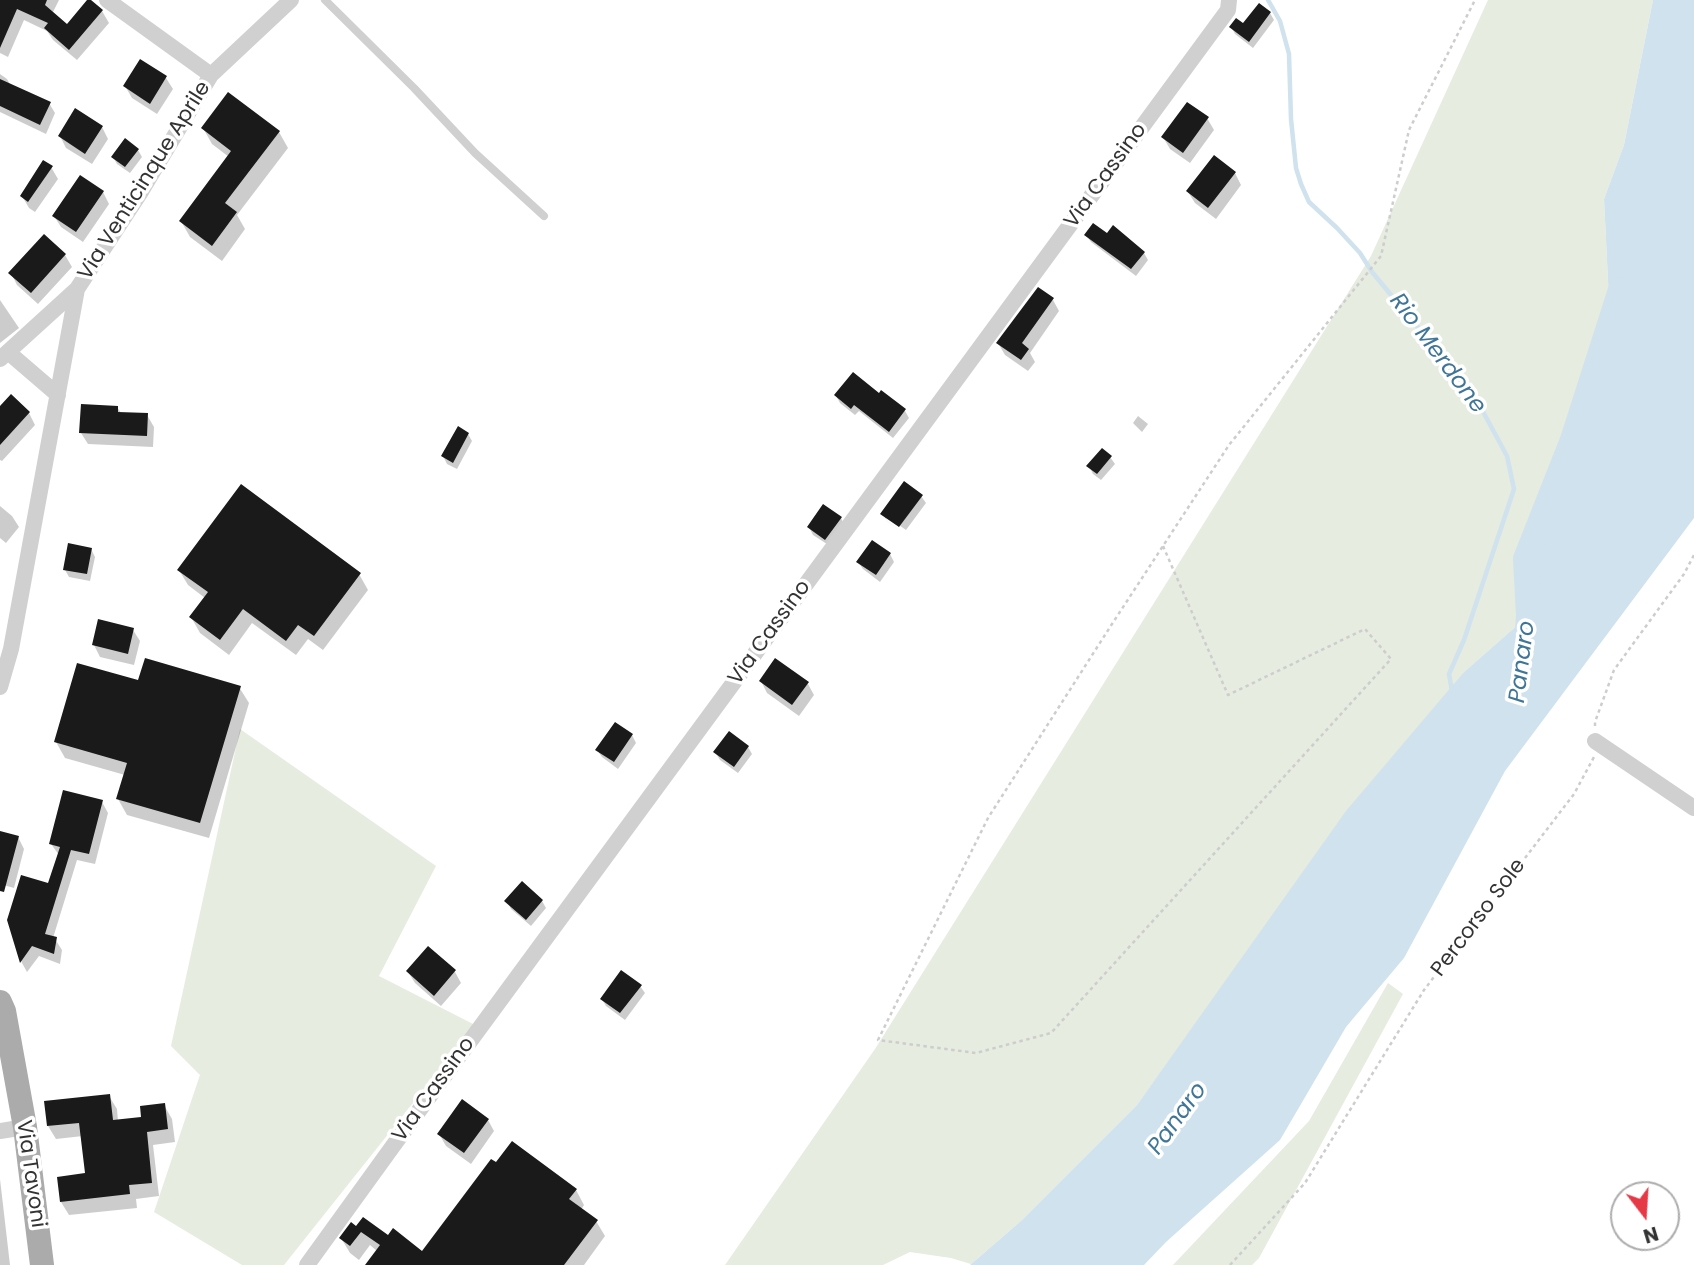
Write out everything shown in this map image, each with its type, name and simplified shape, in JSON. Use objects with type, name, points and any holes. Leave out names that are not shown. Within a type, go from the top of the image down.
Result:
[{"type":"main road","name":"Via Tavoni","points":[[0,1002],[25,1127],[42,1265]]},
{"type":"street","points":[[107,0],[211,75]]},
{"type":"street","name":"Via Venticinque Aprile","points":[[0,687],[11,649],[77,289],[142,190],[211,75],[291,0]]},
{"type":"street","name":"Via Cassino","points":[[307,1265],[1211,33],[1227,10],[1229,0]]},
{"type":"street","points":[[58,395],[4,356],[77,289]]},
{"type":"street","points":[[1595,741],[1694,808]]},
{"type":"street","points":[[0,1131],[25,1127]]},
{"type":"lane","points":[[325,0],[475,153],[544,216]]},
{"type":"path","points":[[1163,546],[1228,695],[1365,629],[1391,659],[1051,1033],[976,1053],[878,1040],[988,818],[1163,546],[1229,445],[1381,256],[1409,130],[1475,0]]},
{"type":"path","name":"Percorso Sole","points":[[1230,1265],[1305,1183],[1424,990],[1574,794],[1593,760],[1595,722],[1614,670],[1684,574],[1694,555]]},
{"type":"shaded area","points":[[1488,0],[1653,0],[1624,145],[1604,199],[1611,342],[1526,559],[1529,615],[1464,672],[1200,1018],[1137,1105],[1022,1220],[971,1264],[910,1252],[883,1265],[725,1265],[875,1049],[1371,256]]},
{"type":"shaded area","points":[[240,729],[436,866],[379,976],[475,1025],[284,1265],[242,1265],[154,1212],[200,1075],[171,1046]]},
{"type":"shaded area","points":[[1388,983],[1403,994],[1259,1258],[1252,1265],[1173,1265],[1309,1121]]},
{"type":"water","points":[[1653,0],[1694,0],[1694,518],[1505,771],[1404,958],[1346,1027],[1280,1140],[1144,1265],[970,1265],[1022,1220],[1137,1105],[1346,811],[1464,672],[1529,615],[1526,559],[1611,342],[1604,199],[1624,145]]},
{"type":"building","points":[[0,0],[47,0],[45,5],[67,24],[87,0],[91,0],[103,10],[69,50],[44,28],[48,23],[17,9],[0,48]]},
{"type":"building","points":[[1259,3],[1271,12],[1249,42],[1229,27],[1236,18],[1243,23]]},
{"type":"building","points":[[140,59],[167,76],[150,104],[123,86]]},
{"type":"building","points":[[0,79],[51,102],[40,125],[0,106]]},
{"type":"building","points":[[228,92],[280,131],[225,203],[237,212],[212,246],[179,221],[231,151],[201,128]]},
{"type":"building","points":[[1187,102],[1209,117],[1183,153],[1161,137]]},
{"type":"building","points":[[75,108],[103,126],[85,154],[58,136]]},
{"type":"building","points":[[125,138],[139,149],[125,167],[111,157]]},
{"type":"building","points":[[1214,155],[1236,172],[1208,208],[1186,191]]},
{"type":"building","points":[[43,160],[53,166],[28,202],[20,196]]},
{"type":"building","points":[[80,175],[104,191],[76,232],[52,216]]},
{"type":"building","points":[[1093,223],[1107,233],[1113,225],[1145,252],[1131,269],[1084,235]]},
{"type":"building","points":[[44,234],[66,254],[31,293],[8,273]]},
{"type":"building","points":[[1038,287],[1054,298],[1022,343],[1029,349],[1021,360],[996,343]]},
{"type":"building","points":[[853,372],[879,393],[881,390],[906,409],[889,432],[854,405],[851,409],[834,395]]},
{"type":"building","points":[[11,394],[30,412],[0,445],[0,406]]},
{"type":"building","points":[[81,404],[118,406],[118,412],[148,413],[147,436],[79,433]]},
{"type":"building","points":[[458,426],[469,433],[453,463],[441,456]]},
{"type":"building","points":[[1102,448],[1112,456],[1097,474],[1086,466]]},
{"type":"building","points":[[904,481],[923,495],[899,527],[880,514]]},
{"type":"building","points":[[241,484],[361,573],[314,636],[298,625],[286,641],[243,609],[220,640],[189,617],[208,592],[177,570]]},
{"type":"building","points":[[823,504],[842,517],[825,540],[807,527]]},
{"type":"building","points":[[872,540],[891,553],[876,575],[856,562]]},
{"type":"building","points":[[68,543],[92,548],[87,574],[63,570]]},
{"type":"building","points":[[98,619],[134,628],[128,654],[92,645]]},
{"type":"building","points":[[145,658],[241,686],[200,823],[116,799],[127,763],[54,742],[77,663],[138,680]]},
{"type":"building","points":[[775,658],[809,682],[792,705],[759,681]]},
{"type":"building","points":[[615,722],[633,734],[614,762],[595,750]]},
{"type":"building","points":[[729,731],[749,746],[734,767],[713,752]]},
{"type":"building","points":[[63,790],[103,800],[89,854],[71,850],[45,934],[57,937],[54,954],[32,946],[20,963],[7,920],[21,875],[48,883],[60,847],[49,844]]},
{"type":"building","points":[[0,831],[19,836],[4,892],[0,891]]},
{"type":"building","points":[[522,881],[543,900],[526,920],[504,901]]},
{"type":"building","points":[[428,946],[456,970],[434,996],[406,971]]},
{"type":"building","points":[[621,970],[642,985],[620,1013],[600,999]]},
{"type":"building","points":[[110,1094],[113,1120],[141,1117],[140,1106],[165,1103],[168,1129],[147,1132],[152,1183],[129,1185],[130,1194],[60,1202],[57,1177],[85,1173],[79,1123],[47,1126],[44,1101]]},
{"type":"building","points":[[462,1099],[489,1119],[464,1153],[437,1134]]},
{"type":"building","points":[[512,1141],[577,1189],[569,1199],[598,1220],[564,1265],[365,1265],[380,1245],[361,1232],[350,1246],[339,1238],[351,1222],[356,1226],[363,1217],[388,1235],[393,1228],[422,1251],[491,1159],[496,1162]]},
{"type":"waterway","name":"Rio Merdone","points":[[1268,0],[1280,21],[1289,54],[1296,168],[1309,202],[1360,253],[1372,272],[1474,395],[1507,456],[1514,489],[1464,640],[1449,674],[1452,691]]},
{"type":"waterway","name":"Panaro","points":[[1527,645],[1529,615],[1526,559],[1573,440],[1621,290]]}]
